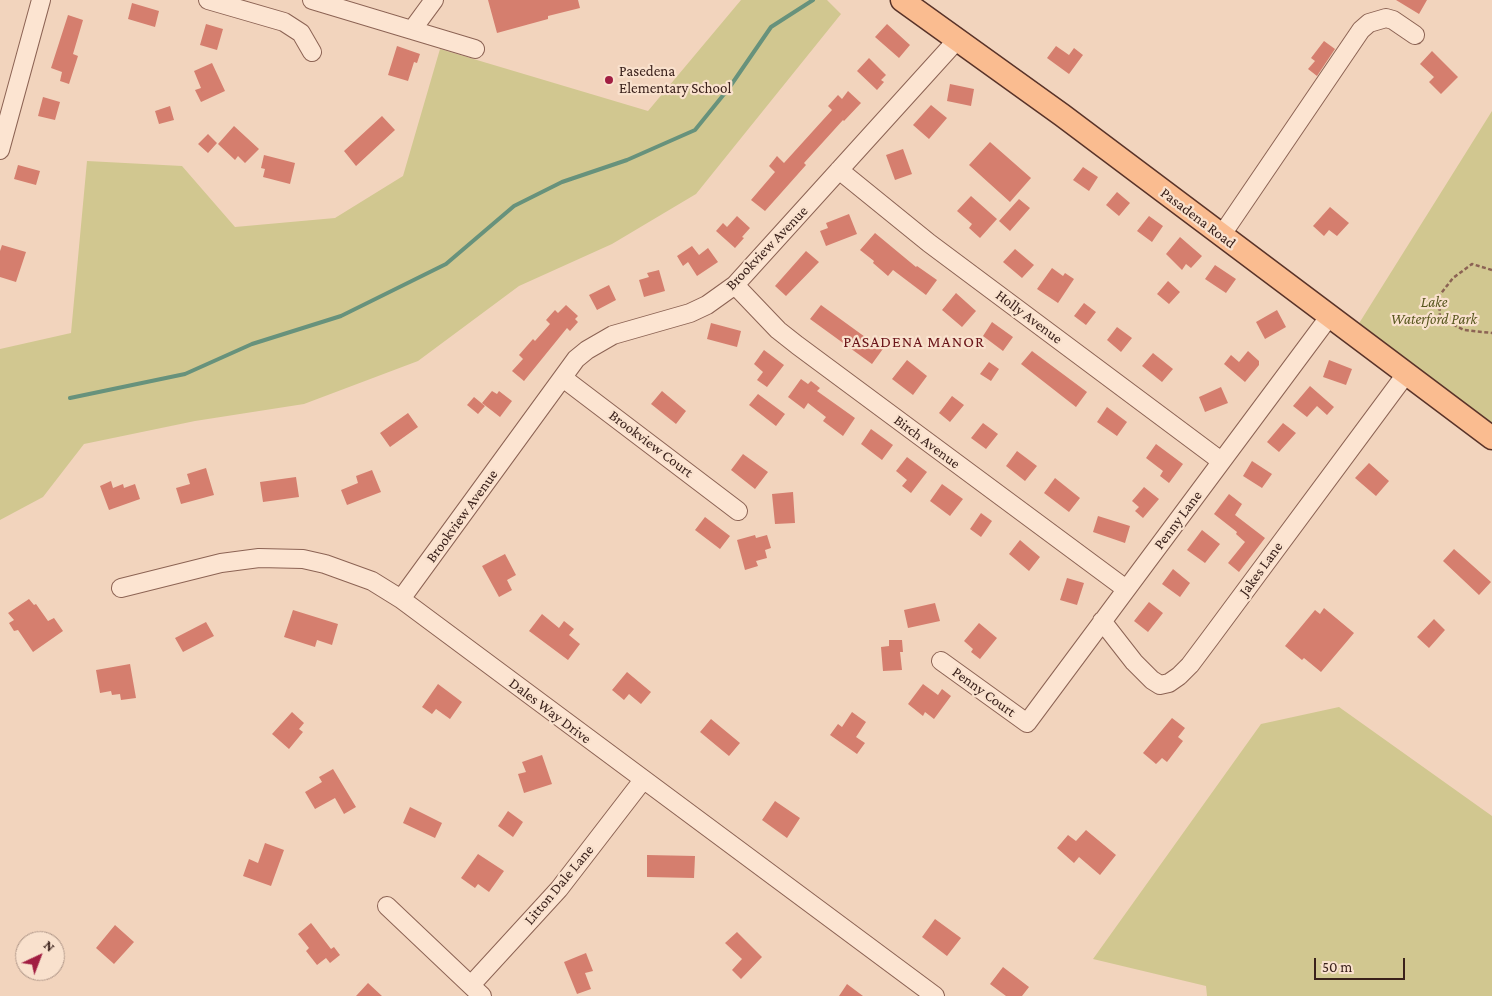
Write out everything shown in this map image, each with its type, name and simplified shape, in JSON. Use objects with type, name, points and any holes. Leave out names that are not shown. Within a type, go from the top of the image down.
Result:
[{"type":"main road","name":"Pasadena Road","points":[[902,0],[1062,115],[1492,438]]},
{"type":"street","points":[[0,150],[40,0]]},
{"type":"street","points":[[208,0],[284,22],[302,33],[312,52]]},
{"type":"street","points":[[312,0],[333,3],[475,49]]},
{"type":"street","points":[[412,30],[434,0]]},
{"type":"street","points":[[1221,236],[1362,30],[1369,23],[1386,18],[1393,20],[1415,35]]},
{"type":"street","name":"Brookview Avenue","points":[[401,599],[576,359],[597,343],[613,335],[690,313],[735,286],[957,40]]},
{"type":"street","name":"Holly Avenue","points":[[839,170],[937,249],[1221,461]]},
{"type":"street","name":"Birch Avenue","points":[[735,286],[778,330],[797,345],[1126,589]]},
{"type":"street","name":"Penny Lane","points":[[1027,723],[1329,317]]},
{"type":"street","name":"Jakes Lane","points":[[1102,621],[1134,662],[1152,680],[1160,685],[1169,683],[1179,676],[1211,637],[1406,374]]},
{"type":"street","name":"Brookview Court","points":[[563,378],[738,511]]},
{"type":"street","name":"Dales Way Drive","points":[[121,588],[231,562],[259,558],[304,559],[325,564],[372,582],[401,599],[935,996]]},
{"type":"street","name":"Penny Court","points":[[941,661],[1027,723]]},
{"type":"street","name":"Litton Dale Lane","points":[[387,906],[476,991],[559,889],[643,780]]},
{"type":"path","points":[[1492,270],[1472,264],[1453,278],[1439,296],[1440,318],[1464,330],[1492,334]]},
{"type":"green space","points":[[741,0],[827,0],[841,14],[696,194],[612,244],[519,286],[418,361],[304,404],[195,421],[84,444],[43,497],[0,520],[0,349],[71,333],[87,161],[182,166],[235,227],[335,218],[403,176],[440,49],[648,111]]},
{"type":"green space","name":"Lake Waterford Park","points":[[1492,111],[1492,425],[1358,325]]},
{"type":"green space","points":[[1339,707],[1492,816],[1492,996],[1207,996],[1206,986],[1093,959],[1261,724]]},
{"type":"building","points":[[488,0],[578,0],[580,8],[548,16],[548,19],[497,33]]},
{"type":"building","points":[[1396,0],[1427,0],[1419,14]]},
{"type":"building","points":[[132,3],[159,11],[155,27],[128,19]]},
{"type":"building","points":[[68,15],[83,20],[73,54],[78,56],[69,84],[60,81],[62,72],[51,68]]},
{"type":"building","points":[[206,24],[223,29],[217,50],[200,45]]},
{"type":"building","points":[[887,24],[910,45],[899,58],[875,37]]},
{"type":"building","points":[[1324,41],[1335,49],[1317,76],[1308,69],[1315,61],[1311,58]]},
{"type":"building","points":[[397,46],[420,54],[417,63],[414,62],[408,81],[388,75]]},
{"type":"building","points":[[1056,46],[1069,55],[1074,48],[1083,55],[1069,74],[1047,58]]},
{"type":"building","points":[[1432,51],[1458,77],[1441,94],[1429,82],[1434,77],[1420,64]]},
{"type":"building","points":[[869,58],[886,75],[881,80],[884,82],[877,90],[857,71]]},
{"type":"building","points":[[212,63],[225,91],[201,102],[195,90],[201,88],[194,71]]},
{"type":"building","points":[[950,84],[974,89],[971,106],[947,101]]},
{"type":"building","points":[[848,91],[861,103],[804,163],[806,165],[765,211],[751,200],[775,172],[769,166],[777,156],[784,163],[832,110],[828,106],[838,95],[842,99]]},
{"type":"building","points":[[43,97],[60,102],[55,120],[38,116]]},
{"type":"building","points":[[931,105],[947,118],[929,139],[913,125]]},
{"type":"building","points":[[170,106],[174,120],[159,124],[155,111]]},
{"type":"building","points":[[382,116],[395,130],[356,166],[344,151]]},
{"type":"building","points":[[234,126],[259,149],[245,163],[238,156],[235,160],[218,144]]},
{"type":"building","points":[[208,134],[217,143],[208,153],[198,144]]},
{"type":"building","points":[[990,142],[1031,178],[1010,202],[969,165]]},
{"type":"building","points":[[903,149],[912,174],[895,180],[886,155]]},
{"type":"building","points":[[264,155],[295,163],[290,184],[263,177],[265,169],[261,168]]},
{"type":"building","points":[[18,165],[40,171],[36,185],[14,179]]},
{"type":"building","points":[[1083,167],[1098,177],[1089,191],[1073,180]]},
{"type":"building","points":[[1117,192],[1130,203],[1119,216],[1106,205]]},
{"type":"building","points":[[971,196],[997,219],[980,238],[969,228],[972,224],[957,211]]},
{"type":"building","points":[[1019,199],[1030,208],[1010,231],[999,221]]},
{"type":"building","points":[[1330,207],[1349,223],[1337,236],[1329,230],[1324,236],[1313,226]]},
{"type":"building","points":[[849,214],[857,234],[826,246],[820,231],[828,228],[826,223]]},
{"type":"building","points":[[737,216],[750,228],[735,248],[716,231],[723,223],[727,227]]},
{"type":"building","points":[[1149,216],[1163,226],[1152,242],[1137,231]]},
{"type":"building","points":[[875,233],[916,267],[937,280],[926,295],[893,270],[888,276],[860,250]]},
{"type":"building","points":[[1180,237],[1202,256],[1191,268],[1186,264],[1182,270],[1166,254]]},
{"type":"building","points":[[2,245],[26,252],[16,282],[0,277],[0,251]]},
{"type":"building","points":[[692,246],[699,255],[708,248],[718,262],[697,276],[688,262],[683,266],[677,256]]},
{"type":"building","points":[[1015,249],[1034,265],[1022,278],[1003,262]]},
{"type":"building","points":[[806,251],[819,262],[786,296],[775,286]]},
{"type":"building","points":[[1215,265],[1236,279],[1226,293],[1205,279]]},
{"type":"building","points":[[1052,268],[1063,276],[1065,273],[1074,279],[1058,303],[1037,289]]},
{"type":"building","points":[[659,270],[665,291],[644,297],[639,280],[649,277],[647,273]]},
{"type":"building","points":[[1168,281],[1180,292],[1169,304],[1157,294]]},
{"type":"building","points":[[609,285],[616,300],[597,310],[589,295]]},
{"type":"building","points":[[956,293],[976,311],[962,327],[942,310]]},
{"type":"building","points":[[1084,303],[1096,312],[1086,325],[1074,316]]},
{"type":"building","points":[[566,305],[578,316],[575,319],[578,322],[570,331],[567,328],[524,381],[512,371],[523,359],[519,355],[550,324],[546,320],[555,310],[558,313]]},
{"type":"building","points":[[821,305],[872,342],[874,338],[885,346],[872,364],[810,319]]},
{"type":"building","points":[[1277,310],[1286,327],[1265,339],[1256,322]]},
{"type":"building","points":[[992,322],[1013,337],[1003,351],[983,336]]},
{"type":"building","points":[[711,323],[741,331],[737,347],[707,339]]},
{"type":"building","points":[[1117,327],[1132,338],[1121,352],[1107,340]]},
{"type":"building","points":[[764,350],[784,365],[767,387],[757,380],[763,372],[754,364]]},
{"type":"building","points":[[1032,351],[1087,392],[1076,407],[1021,364]]},
{"type":"building","points":[[1248,351],[1259,361],[1259,365],[1245,382],[1224,364],[1231,355],[1239,362]]},
{"type":"building","points":[[1153,353],[1173,369],[1162,382],[1142,366]]},
{"type":"building","points":[[907,360],[927,376],[913,395],[892,379]]},
{"type":"building","points":[[1329,360],[1352,369],[1346,385],[1323,377]]},
{"type":"building","points":[[989,362],[999,369],[991,381],[980,374]]},
{"type":"building","points":[[801,379],[808,384],[811,381],[820,388],[817,391],[855,418],[843,436],[823,421],[826,417],[808,403],[804,409],[788,397]]},
{"type":"building","points":[[1310,386],[1334,407],[1327,415],[1317,406],[1307,417],[1293,406]]},
{"type":"building","points":[[1221,387],[1228,403],[1205,412],[1199,397]]},
{"type":"building","points":[[492,391],[497,394],[499,391],[512,401],[500,417],[482,403]]},
{"type":"building","points":[[662,391],[686,411],[676,424],[651,404]]},
{"type":"building","points":[[758,394],[785,414],[776,426],[749,405]]},
{"type":"building","points":[[952,396],[964,405],[950,422],[939,413]]},
{"type":"building","points":[[474,397],[485,406],[478,414],[467,405]]},
{"type":"building","points":[[1107,407],[1127,422],[1117,436],[1097,422]]},
{"type":"building","points":[[408,413],[418,427],[390,447],[380,433]]},
{"type":"building","points":[[983,423],[998,434],[986,449],[971,438]]},
{"type":"building","points":[[1283,423],[1296,433],[1279,452],[1267,442]]},
{"type":"building","points":[[871,429],[893,445],[882,460],[861,444]]},
{"type":"building","points":[[1156,444],[1183,464],[1169,483],[1160,476],[1163,471],[1146,458]]},
{"type":"building","points":[[1017,451],[1037,466],[1025,481],[1006,466]]},
{"type":"building","points":[[743,454],[768,472],[755,489],[731,470]]},
{"type":"building","points":[[907,457],[927,472],[911,493],[902,486],[907,480],[896,471]]},
{"type":"building","points":[[1252,461],[1272,474],[1262,488],[1243,476]]},
{"type":"building","points":[[1369,463],[1389,481],[1376,496],[1355,478]]},
{"type":"building","points":[[206,468],[214,495],[181,504],[176,488],[190,484],[187,474]]},
{"type":"building","points":[[372,470],[381,492],[347,505],[341,490],[358,483],[356,476]]},
{"type":"building","points":[[296,477],[299,497],[263,502],[260,482]]},
{"type":"building","points":[[1055,478],[1080,498],[1069,512],[1044,493]]},
{"type":"building","points":[[111,481],[113,488],[123,484],[124,488],[135,484],[140,499],[109,510],[100,486]]},
{"type":"building","points":[[942,484],[963,499],[950,516],[930,501]]},
{"type":"building","points":[[1144,487],[1159,499],[1143,518],[1135,511],[1139,507],[1132,501]]},
{"type":"building","points":[[793,492],[795,523],[775,524],[772,494]]},
{"type":"building","points":[[1229,494],[1242,504],[1235,515],[1265,538],[1239,572],[1228,563],[1245,542],[1236,534],[1237,532],[1214,514]]},
{"type":"building","points":[[981,513],[992,521],[981,537],[970,529]]},
{"type":"building","points":[[1098,516],[1130,526],[1125,543],[1093,532]]},
{"type":"building","points":[[705,517],[730,536],[720,549],[695,530]]},
{"type":"building","points":[[1202,530],[1220,544],[1205,563],[1187,550]]},
{"type":"building","points":[[755,535],[756,538],[767,535],[771,548],[765,550],[767,558],[756,561],[758,566],[745,570],[737,540]]},
{"type":"building","points":[[1020,540],[1040,557],[1029,571],[1009,554]]},
{"type":"building","points":[[1454,549],[1491,582],[1479,595],[1443,561]]},
{"type":"building","points":[[505,554],[516,575],[507,580],[512,590],[499,597],[482,566]]},
{"type":"building","points":[[1173,569],[1190,583],[1180,597],[1162,584]]},
{"type":"building","points":[[1067,578],[1084,583],[1077,605],[1060,600]]},
{"type":"building","points":[[29,599],[34,605],[36,604],[48,621],[54,618],[63,631],[33,652],[18,630],[14,631],[9,623],[14,620],[8,613]]},
{"type":"building","points":[[1149,602],[1163,613],[1148,632],[1134,621]]},
{"type":"building","points":[[935,603],[940,621],[908,628],[904,610]]},
{"type":"building","points":[[1324,608],[1354,633],[1321,672],[1285,646],[1315,610],[1320,614]]},
{"type":"building","points":[[293,610],[338,624],[332,645],[317,640],[315,647],[284,637]]},
{"type":"building","points":[[542,614],[559,628],[564,621],[574,629],[569,635],[580,644],[568,660],[529,631]]},
{"type":"building","points":[[1434,619],[1445,630],[1429,648],[1417,637]]},
{"type":"building","points":[[206,622],[214,636],[183,652],[175,638]]},
{"type":"building","points":[[979,623],[997,638],[980,659],[971,652],[973,649],[964,641]]},
{"type":"building","points":[[889,640],[902,640],[903,652],[900,652],[902,670],[883,671],[881,647],[889,646]]},
{"type":"building","points":[[130,664],[136,698],[121,700],[120,694],[112,695],[111,691],[100,693],[96,670]]},
{"type":"building","points":[[627,672],[651,692],[641,704],[629,694],[624,700],[612,690]]},
{"type":"building","points":[[438,684],[462,702],[450,719],[436,709],[432,714],[422,707]]},
{"type":"building","points":[[923,684],[938,695],[942,689],[951,696],[934,719],[925,712],[923,716],[908,704]]},
{"type":"building","points":[[292,712],[304,723],[299,729],[303,732],[289,749],[272,734]]},
{"type":"building","points":[[852,712],[866,722],[856,737],[865,743],[857,754],[830,735],[838,724],[842,727]]},
{"type":"building","points":[[1172,718],[1185,728],[1178,737],[1183,741],[1167,762],[1162,758],[1156,764],[1143,753]]},
{"type":"building","points":[[711,719],[740,743],[729,756],[700,732]]},
{"type":"building","points":[[542,755],[552,784],[524,793],[518,774],[526,772],[522,762]]},
{"type":"building","points":[[333,769],[356,807],[344,814],[335,798],[315,809],[305,792],[322,782],[319,777]]},
{"type":"building","points":[[775,801],[800,818],[787,838],[762,820]]},
{"type":"building","points":[[410,807],[442,823],[435,838],[403,823]]},
{"type":"building","points":[[508,811],[523,822],[513,837],[498,826]]},
{"type":"building","points":[[1086,830],[1116,855],[1100,875],[1079,857],[1074,863],[1057,848],[1068,835],[1076,841]]},
{"type":"building","points":[[265,843],[284,850],[271,886],[243,876],[249,859],[258,863]]},
{"type":"building","points":[[478,854],[504,871],[489,892],[478,884],[475,888],[461,878]]},
{"type":"building","points":[[647,855],[695,856],[694,878],[647,877]]},
{"type":"building","points":[[935,919],[961,938],[947,956],[922,937]]},
{"type":"building","points":[[311,923],[331,949],[334,947],[340,955],[330,963],[326,958],[317,965],[306,951],[309,948],[298,934]]},
{"type":"building","points":[[115,925],[134,942],[114,964],[96,948]]},
{"type":"building","points":[[737,932],[762,957],[741,979],[732,970],[742,959],[725,943]]},
{"type":"building","points":[[586,953],[593,971],[585,973],[591,989],[577,994],[564,962]]},
{"type":"building","points":[[1003,967],[1029,987],[1022,996],[1006,996],[990,984]]},
{"type":"building","points":[[368,983],[382,996],[356,996]]},
{"type":"building","points":[[847,984],[863,996],[839,996]]},
{"type":"waterway","points":[[70,398],[185,374],[252,344],[341,316],[446,264],[514,206],[562,182],[627,160],[695,130],[729,88],[771,27],[813,0]]},
{"type":"place","name":"Pasedena Elementary School","points":[[609,80]]},
{"type":"district","name":"PASADENA MANOR","points":[[914,342]]}]
